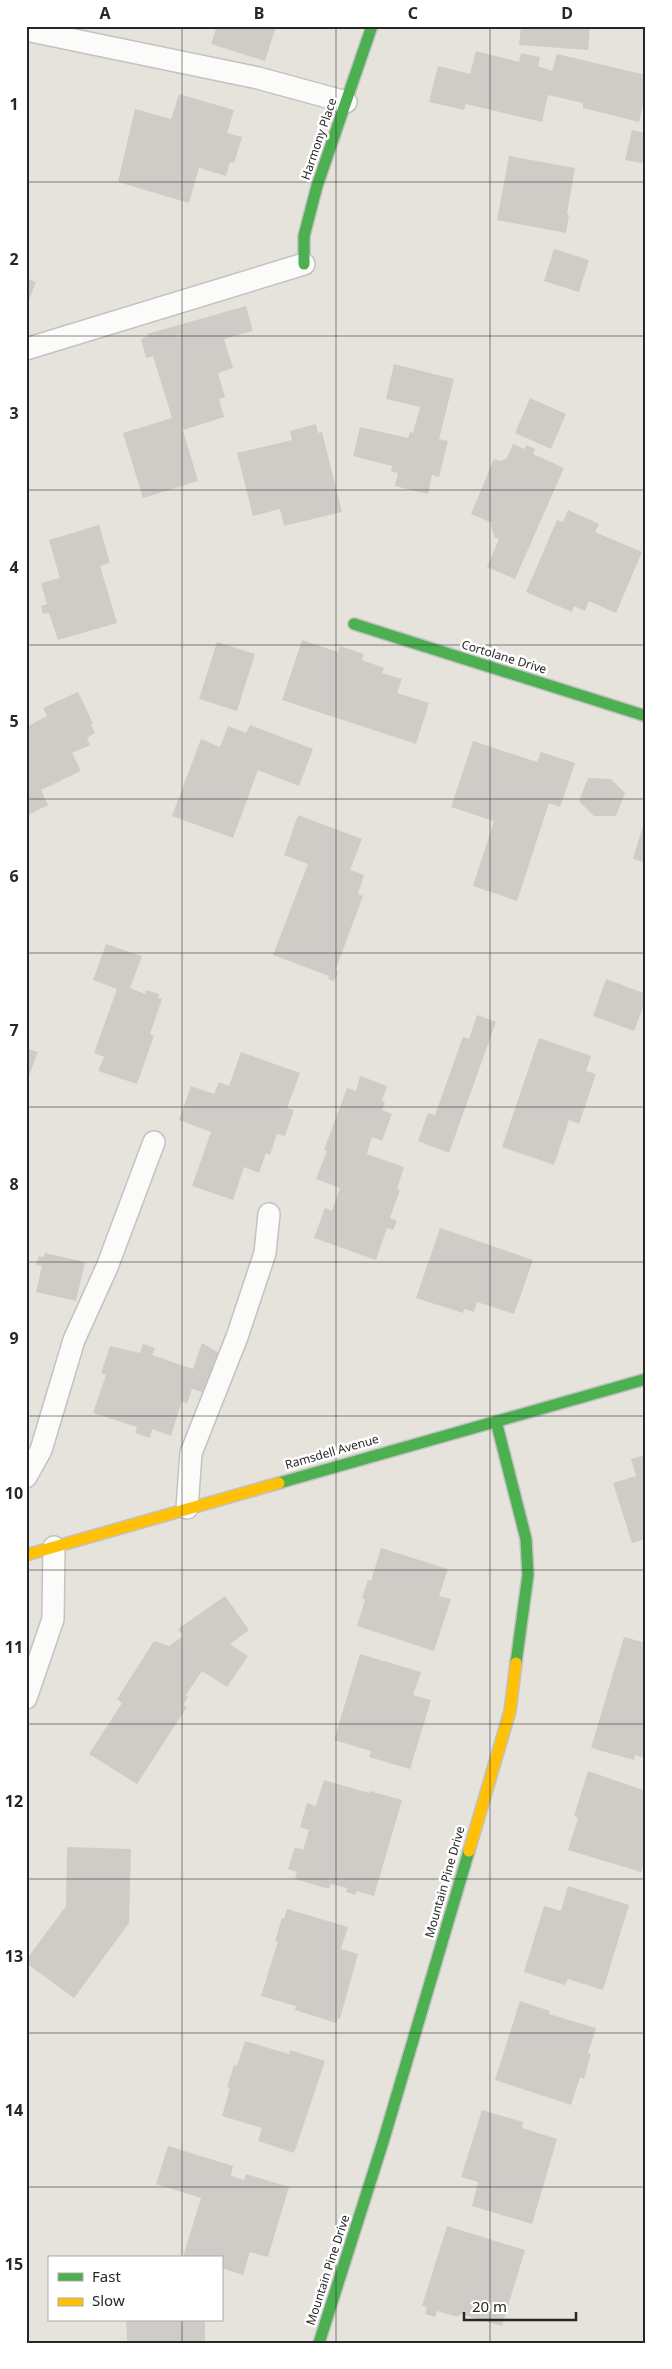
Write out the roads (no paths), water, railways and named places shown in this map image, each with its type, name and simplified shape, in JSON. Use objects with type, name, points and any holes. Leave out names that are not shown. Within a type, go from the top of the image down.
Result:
[{"type":"street","name":"Harmony Place","points":[[304,264],[304,236],[317,186],[372,26]]},
{"type":"street","name":"Cortolane Drive","points":[[354,624],[646,716]]},
{"type":"street","name":"Ramsdell Avenue","points":[[26,1555],[646,1378]]},
{"type":"street","name":"Mountain Pine Drive","points":[[319,2343],[383,2142],[510,1711],[528,1575],[526,1539],[496,1421]]},
{"type":"lane","points":[[26,30],[258,78],[346,102]]},
{"type":"lane","points":[[26,349],[304,264]]},
{"type":"lane","points":[[26,1477],[40,1450],[74,1340],[107,1268],[154,1142]]},
{"type":"lane","points":[[187,1508],[191,1453],[237,1337],[265,1253],[269,1214]]},
{"type":"lane","points":[[26,1698],[52,1619],[54,1547]]}]
